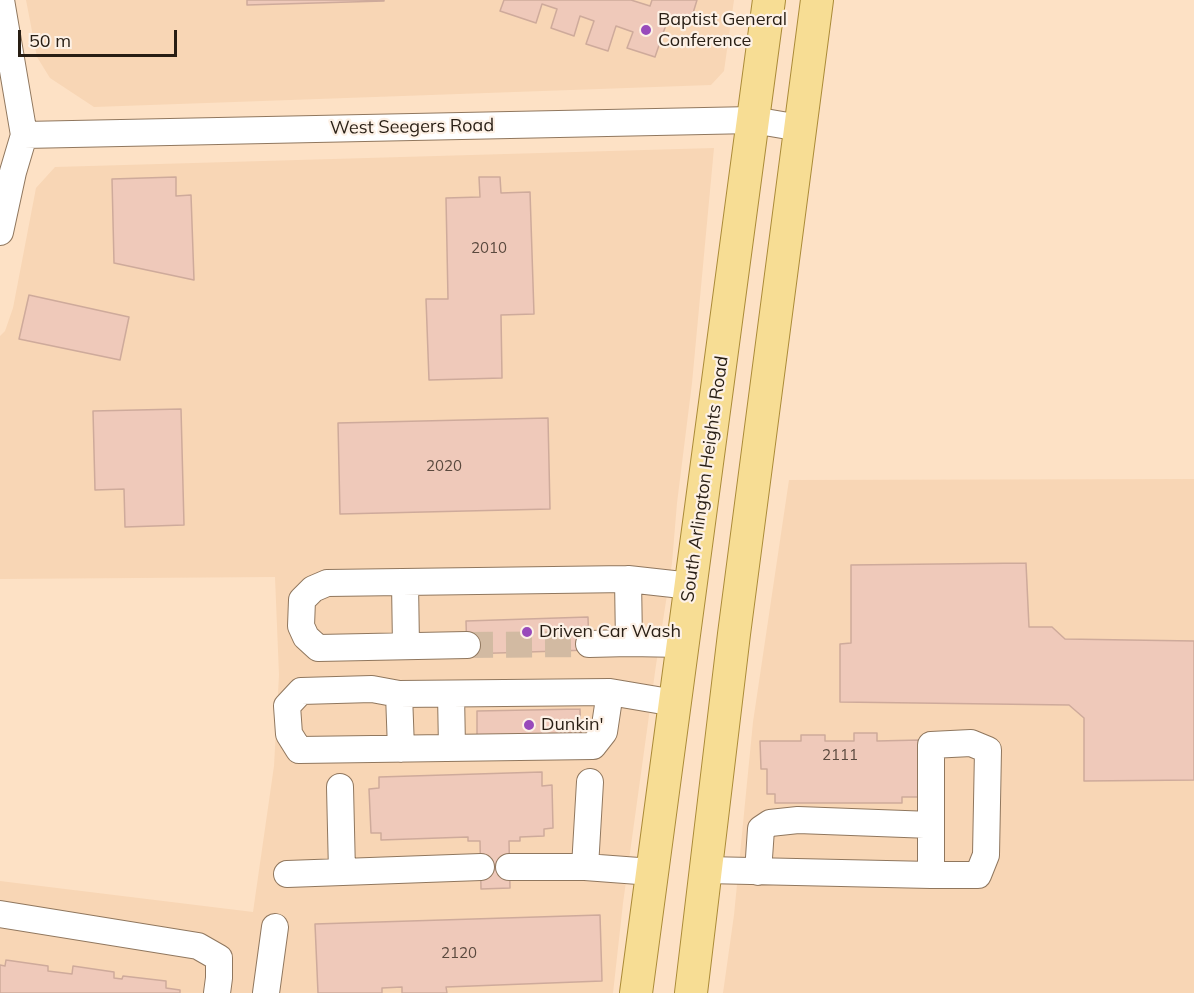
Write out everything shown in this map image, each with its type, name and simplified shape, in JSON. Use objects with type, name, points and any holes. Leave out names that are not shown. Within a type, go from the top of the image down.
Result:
[{"type":"main road","name":"South Arlington Heights Road","points":[[636,993],[769,0]]},
{"type":"main road","points":[[691,993],[734,634],[817,0]]},
{"type":"street","points":[[0,232],[24,135],[1,0]]},
{"type":"street","name":"West Seegers Road","points":[[24,135],[753,120],[800,128]]},
{"type":"street","points":[[466,645],[318,648],[306,637],[301,626],[302,600],[313,589],[327,583],[628,579],[691,586]]},
{"type":"street","points":[[628,579],[629,643]]},
{"type":"street","points":[[405,583],[406,646]]},
{"type":"street","points":[[589,644],[683,644]]},
{"type":"street","points":[[610,692],[604,732],[593,746],[299,750],[290,734],[287,706],[301,691],[372,689],[399,694],[610,692],[675,703]]},
{"type":"street","points":[[399,694],[401,749]]},
{"type":"street","points":[[451,694],[452,748]]},
{"type":"street","points":[[706,870],[758,872],[931,875],[978,875],[986,855],[988,750],[971,743],[931,745],[931,875]]},
{"type":"street","points":[[585,867],[590,782]]},
{"type":"street","points":[[340,787],[342,872]]},
{"type":"street","points":[[758,872],[761,829],[770,823],[798,820],[931,825]]},
{"type":"street","points":[[287,874],[481,867]]},
{"type":"street","points":[[509,867],[585,867],[652,872]]},
{"type":"street","points":[[0,914],[198,946],[219,958],[218,993]]},
{"type":"street","points":[[266,993],[275,927]]},
{"type":"shaded area","points":[[26,0],[734,0],[724,71],[711,85],[94,107],[50,78],[37,57]]},
{"type":"shaded area","points":[[714,148],[672,563],[623,903],[613,993],[0,993],[0,881],[253,912],[274,766],[279,675],[275,577],[0,579],[0,336],[5,331],[13,308],[36,188],[55,167]]},
{"type":"shaded area","points":[[1194,479],[1194,993],[723,993],[734,915],[753,722],[789,480]]},
{"type":"building","points":[[247,0],[384,0],[384,1],[247,5]]},
{"type":"building","name":"Baptist General Conference","points":[[504,0],[631,0],[650,6],[652,0],[697,0],[690,23],[669,16],[655,57],[627,48],[633,32],[616,26],[608,51],[586,44],[594,21],[580,16],[574,36],[551,28],[557,9],[542,4],[536,23],[500,11]]},
{"type":"building","points":[[176,177],[176,196],[191,195],[194,280],[114,263],[112,179]]},
{"type":"building","points":[[479,177],[500,177],[501,193],[530,192],[534,314],[501,315],[502,378],[429,380],[426,299],[448,299],[446,198],[480,197]]},
{"type":"building","points":[[29,295],[129,317],[120,360],[19,339]]},
{"type":"building","points":[[181,409],[184,525],[125,527],[124,489],[95,490],[93,411]]},
{"type":"building","points":[[548,418],[550,509],[340,514],[338,423]]},
{"type":"building","points":[[1026,563],[1029,627],[1052,627],[1065,639],[1194,641],[1194,780],[1084,781],[1084,718],[1069,705],[840,702],[840,644],[851,643],[851,565]]},
{"type":"building","name":"Driven Car Wash","points":[[588,617],[589,650],[467,654],[466,621]]},
{"type":"building","name":"Dunkin'","points":[[580,709],[581,739],[477,741],[477,711]]},
{"type":"building","points":[[854,733],[877,733],[877,741],[920,740],[920,797],[902,797],[902,803],[775,803],[775,794],[767,794],[767,769],[761,769],[760,741],[801,741],[801,735],[825,735],[825,741],[854,741]]},
{"type":"building","points":[[542,772],[542,786],[552,785],[553,828],[544,829],[544,836],[520,837],[520,841],[509,841],[510,888],[481,889],[480,841],[468,841],[468,837],[381,840],[381,833],[371,833],[369,789],[379,788],[379,777]]},
{"type":"building","points":[[600,915],[602,981],[446,987],[447,993],[402,993],[402,987],[382,988],[382,993],[318,993],[315,924]]},
{"type":"building","points":[[6,960],[48,966],[48,971],[72,974],[73,966],[114,972],[114,978],[122,979],[123,976],[166,981],[166,988],[180,990],[180,993],[0,993],[0,965],[5,966]]},
{"type":"tunnel","points":[[467,645],[589,644]]},
{"type":"place","name":"Baptist General Conference","points":[[646,30]]},
{"type":"place","name":"Driven Car Wash","points":[[527,632]]},
{"type":"place","name":"Dunkin'","points":[[529,725]]}]
